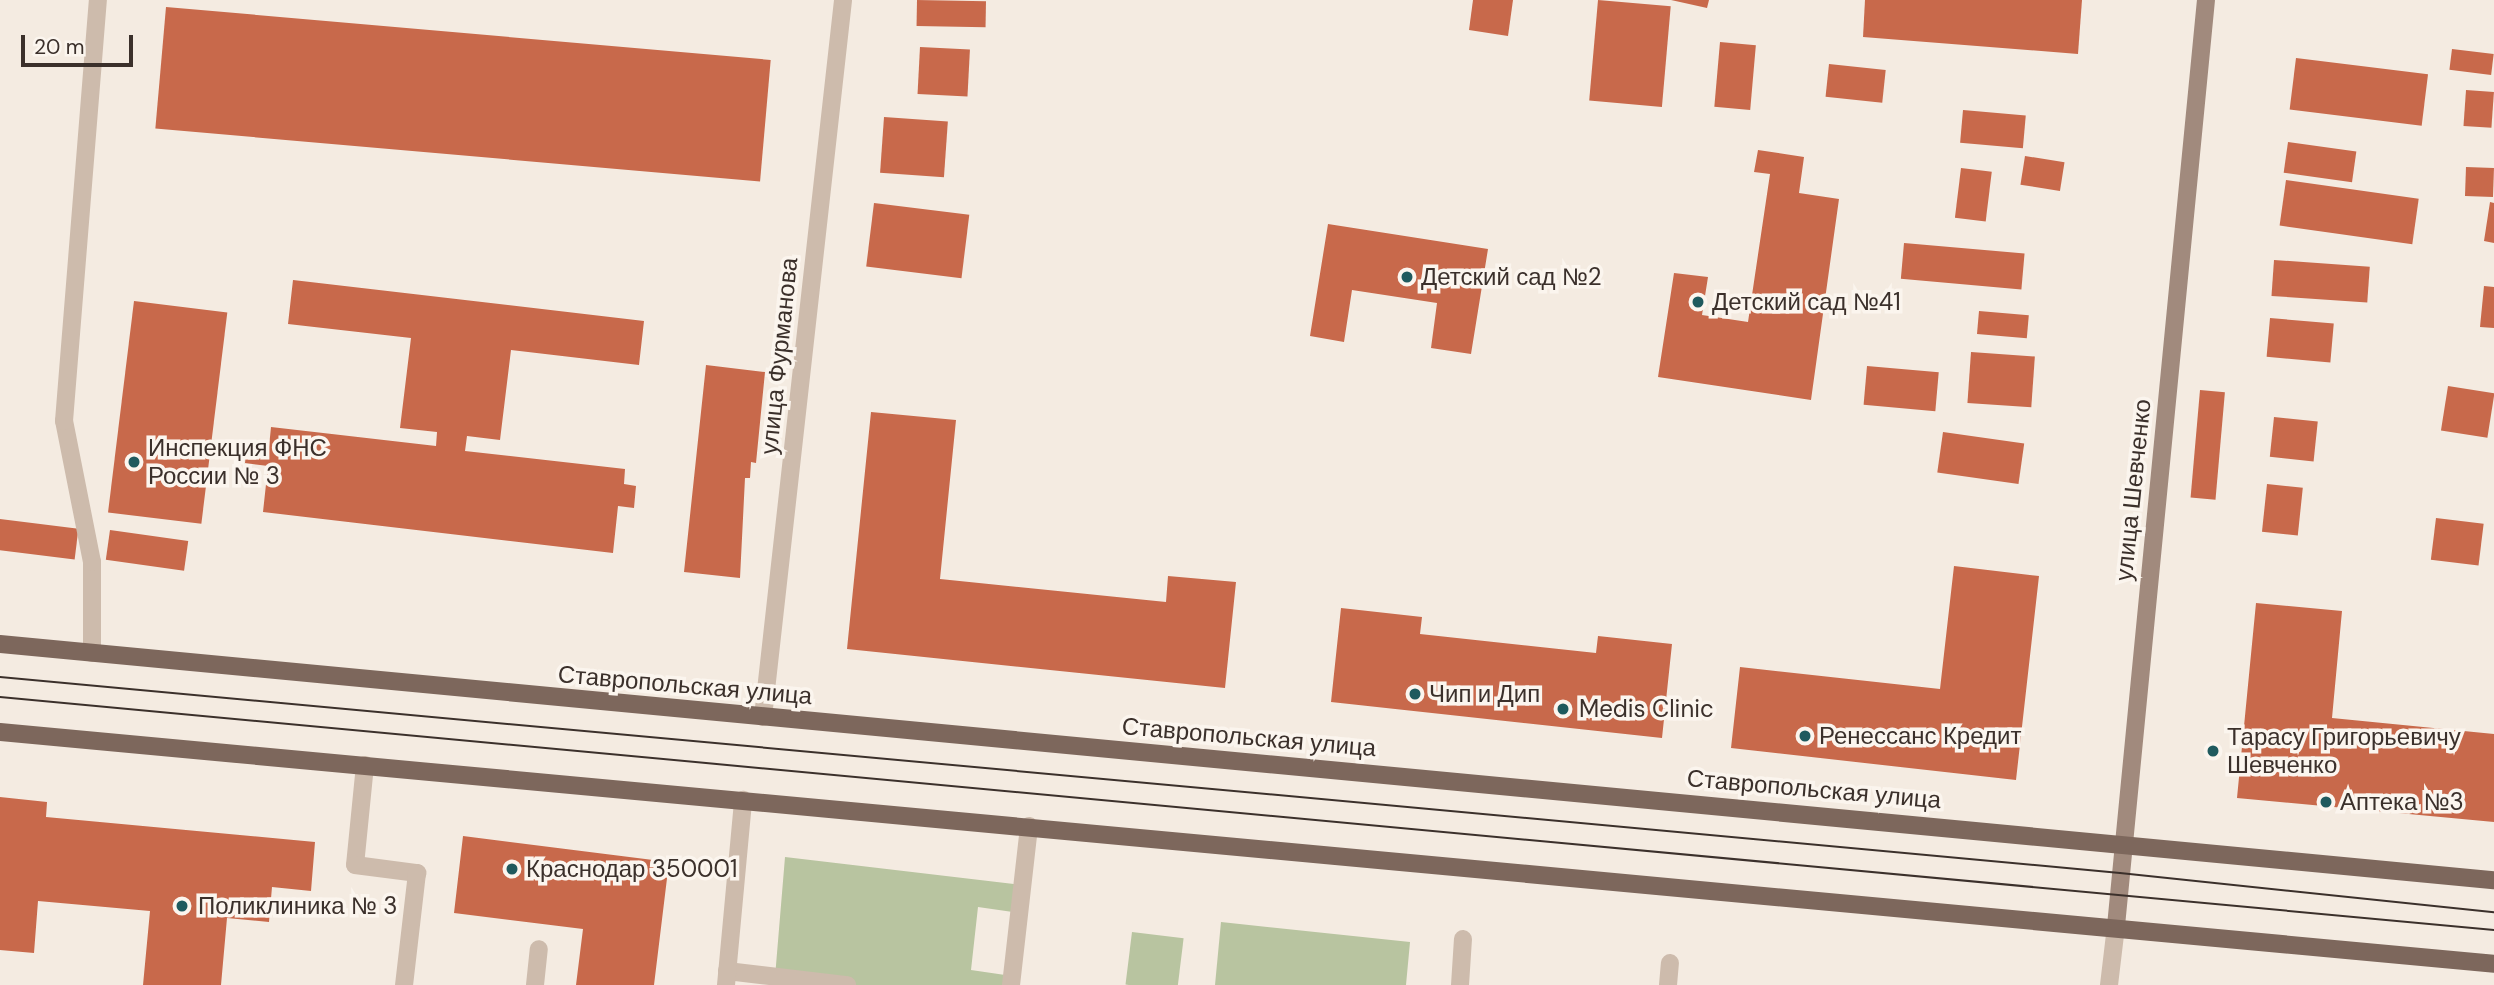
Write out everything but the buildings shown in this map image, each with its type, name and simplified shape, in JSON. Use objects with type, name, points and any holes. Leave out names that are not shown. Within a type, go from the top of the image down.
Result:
[{"type":"main road","name":"улица Шевченко","points":[[2116,926],[2206,0]]},
{"type":"main road","name":"Ставропольская улица","points":[[0,644],[2123,842],[2494,880]]},
{"type":"main road","points":[[0,732],[2116,926],[2494,964]]},
{"type":"street","points":[[92,653],[92,562],[64,421],[98,0]]},
{"type":"street","name":"улица Фурманова","points":[[762,717],[843,0]]},
{"type":"street","points":[[365,765],[355,864],[417,873],[404,985]]},
{"type":"street","points":[[743,800],[727,978],[847,985]]},
{"type":"street","points":[[1011,985],[1029,826]]},
{"type":"street","name":"улица Шевченко","points":[[2109,985],[2116,926]]},
{"type":"street","points":[[1460,985],[1463,939]]},
{"type":"street","points":[[535,985],[539,949]]},
{"type":"street","points":[[1668,985],[1670,963]]},
{"type":"green space","points":[[785,857],[1022,885],[1019,913],[978,907],[971,970],[1012,976],[1011,985],[847,985],[775,977]]},
{"type":"green space","points":[[1221,922],[1410,942],[1406,985],[1215,985]]},
{"type":"green space","points":[[1132,932],[1184,938],[1178,985],[1126,985]]},
{"type":"tram line","points":[[0,677],[2120,873],[2494,912]]},
{"type":"tram line","points":[[0,697],[2494,930]]},
{"type":"place","name":"Детский сад №2","points":[[1407,277]]},
{"type":"place","name":"Детский сад №41","points":[[1698,302]]},
{"type":"place","name":"Инспекция ФНС России № 3","points":[[134,462]]},
{"type":"place","name":"Чип и Дип","points":[[1415,694]]},
{"type":"place","name":"Medis Clinic","points":[[1563,709]]},
{"type":"place","name":"Ренессанс Кредит","points":[[1805,736]]},
{"type":"place","name":"Тарасу Григорьевичу Шевченко","points":[[2213,751]]},
{"type":"place","name":"Аптека №3","points":[[2326,802]]},
{"type":"place","name":"Краснодар 350001","points":[[512,869]]},
{"type":"place","name":"Поликлиника № 3","points":[[182,906]]}]
